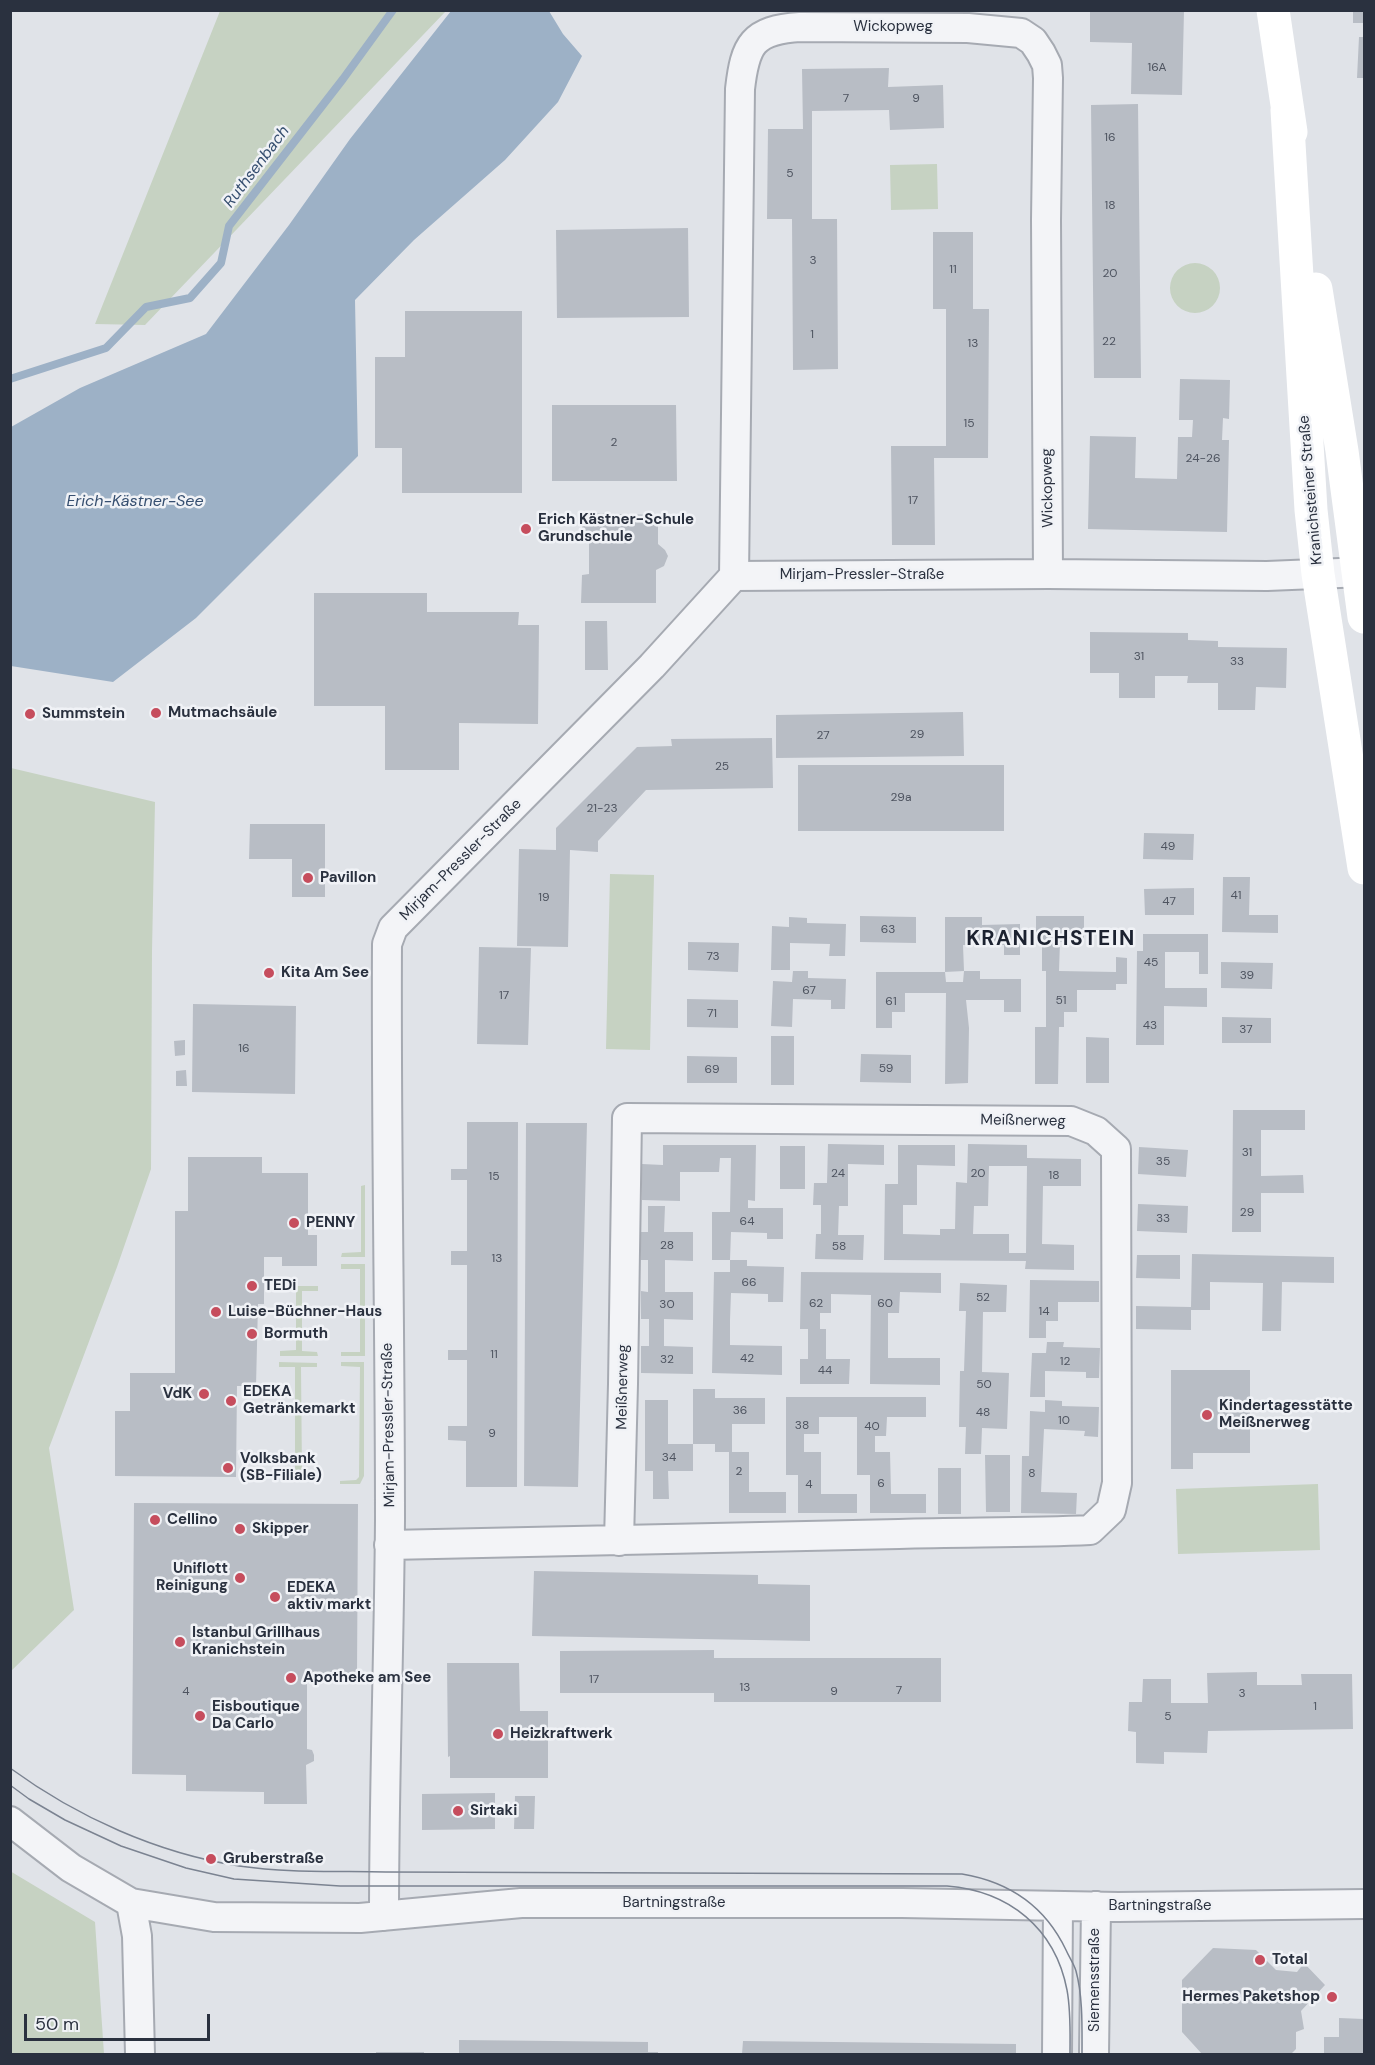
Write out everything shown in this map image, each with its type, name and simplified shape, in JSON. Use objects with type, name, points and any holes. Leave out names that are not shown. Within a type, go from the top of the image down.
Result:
[{"type":"main road","name":"Kranichsteiner Straße","points":[[1273,10],[1361,572],[1365,617]]},
{"type":"main road","name":"Kranichsteiner Straße","points":[[1287,110],[1311,510],[1318,574],[1365,868]]},
{"type":"street","name":"Wickopweg","points":[[734,576],[743,66],[749,50],[759,37],[779,28],[800,27],[968,28],[1022,33],[1033,41],[1047,65],[1048,574]]},
{"type":"street","name":"Mirjam-Pressler-Straße","points":[[384,1916],[385,1702],[389,1545],[387,944],[393,928],[652,666],[734,576],[1048,574],[1267,576],[1361,572]]},
{"type":"street","name":"Meißnerweg","points":[[389,1545],[619,1541],[1090,1530],[1111,1510],[1116,1483],[1116,1149],[1096,1131],[1071,1121],[627,1118],[619,1541]]},
{"type":"street","name":"Bartningstraße","points":[[10,1821],[71,1868],[131,1903],[214,1917],[360,1918],[521,1904],[891,1903],[1058,1906],[1365,1904]]},
{"type":"street","points":[[131,1903],[137,1936],[140,2055]]},
{"type":"street","points":[[1057,2055],[1058,1906]]},
{"type":"street","name":"Siemensstraße","points":[[1094,2055],[1096,1906]]},
{"type":"green space","points":[[220,11],[446,11],[145,325],[95,324]]},
{"type":"green space","points":[[937,164],[938,209],[891,210],[890,165]]},
{"type":"green space","points":[[1195,263],[1213,270],[1220,288],[1213,306],[1195,313],[1177,306],[1170,288],[1177,270]]},
{"type":"green space","points":[[11,768],[155,802],[151,1169],[49,1448],[74,1610],[11,1671]]},
{"type":"green space","points":[[610,874],[654,875],[650,1050],[606,1049]]},
{"type":"green space","points":[[365,1185],[365,1257],[341,1257],[342,1253],[361,1252],[361,1186]]},
{"type":"green space","points":[[341,1264],[365,1264],[365,1356],[341,1356],[341,1352],[360,1352],[360,1269],[341,1269]]},
{"type":"green space","points":[[296,1286],[318,1286],[318,1291],[302,1291],[302,1351],[317,1352],[318,1356],[280,1356],[280,1351],[296,1350]]},
{"type":"green space","points":[[279,1362],[317,1363],[317,1367],[301,1367],[302,1475],[295,1475],[295,1367],[279,1367]]},
{"type":"green space","points":[[341,1362],[364,1362],[364,1476],[360,1484],[340,1484],[340,1481],[356,1480],[359,1477],[360,1367],[341,1366]]},
{"type":"green space","points":[[1318,1484],[1320,1550],[1178,1554],[1176,1489]]},
{"type":"green space","points":[[10,1871],[95,1922],[104,2054],[11,2054]]},
{"type":"water","name":"Erich-Kästner-See","points":[[451,11],[549,11],[563,34],[582,56],[558,102],[505,160],[414,240],[355,300],[358,456],[196,618],[113,682],[11,666],[11,427],[80,388],[206,334],[289,225],[350,139]]},
{"type":"building","points":[[1090,10],[1184,11],[1182,95],[1131,94],[1132,43],[1090,42]]},
{"type":"building","points":[[1353,10],[1364,10],[1364,23],[1353,23]]},
{"type":"building","points":[[1359,37],[1364,37],[1364,78],[1357,78]]},
{"type":"building","points":[[889,68],[888,87],[943,85],[944,128],[890,130],[889,110],[812,111],[812,219],[837,219],[838,369],[793,370],[792,219],[767,219],[768,129],[803,129],[802,69]]},
{"type":"building","points":[[1138,104],[1141,378],[1094,378],[1091,105]]},
{"type":"building","points":[[688,228],[689,317],[557,318],[556,230]]},
{"type":"building","points":[[933,232],[973,232],[973,309],[989,309],[988,458],[934,458],[935,545],[892,545],[891,446],[946,446],[946,309],[933,309]]},
{"type":"building","points":[[405,311],[522,311],[522,493],[402,493],[402,448],[375,448],[375,357],[405,357]]},
{"type":"building","points":[[1180,379],[1230,380],[1229,419],[1223,418],[1222,440],[1229,440],[1227,532],[1088,529],[1090,436],[1136,437],[1135,478],[1177,479],[1178,437],[1192,437],[1193,420],[1179,420]]},
{"type":"building","points":[[552,405],[676,405],[677,481],[552,481]]},
{"type":"building","points":[[582,513],[658,515],[658,544],[668,556],[664,566],[656,570],[656,603],[581,603],[582,575],[589,574],[589,543],[582,542]]},
{"type":"building","points":[[314,593],[427,593],[427,612],[519,612],[518,625],[539,625],[538,724],[459,723],[459,770],[385,770],[385,706],[314,706]]},
{"type":"building","points":[[585,621],[607,621],[608,670],[585,670]]},
{"type":"building","points":[[1090,632],[1188,633],[1188,640],[1218,641],[1218,647],[1287,648],[1286,688],[1256,687],[1255,710],[1218,710],[1218,683],[1187,683],[1188,676],[1155,676],[1155,698],[1119,698],[1119,673],[1090,673]]},
{"type":"building","points":[[963,712],[964,756],[776,758],[776,715]]},
{"type":"building","points":[[772,738],[773,788],[646,790],[598,841],[598,852],[570,850],[568,947],[517,946],[519,849],[556,850],[556,828],[637,747],[672,746],[671,739]]},
{"type":"building","points":[[798,765],[1004,765],[1004,831],[798,831]]},
{"type":"building","name":"Pavillon","points":[[250,824],[325,824],[325,897],[292,897],[292,859],[249,859]]},
{"type":"building","points":[[1144,833],[1194,834],[1193,860],[1143,859]]},
{"type":"building","points":[[1223,877],[1250,877],[1249,915],[1278,915],[1278,933],[1222,932]]},
{"type":"building","points":[[1194,888],[1194,915],[1145,915],[1144,889]]},
{"type":"building","points":[[860,916],[916,917],[916,943],[860,942]]},
{"type":"building","points":[[1036,916],[1084,916],[1084,942],[1060,942],[1059,971],[1116,972],[1116,957],[1127,958],[1127,984],[1116,984],[1116,990],[1077,990],[1077,1012],[1064,1012],[1064,1027],[1059,1027],[1058,1084],[1035,1084],[1035,1027],[1046,1027],[1046,971],[1042,971],[1042,942],[1036,942]]},
{"type":"building","points":[[789,917],[807,918],[807,923],[846,924],[845,956],[829,956],[830,944],[790,943],[790,970],[771,970],[772,926],[789,927]]},
{"type":"building","points":[[945,917],[982,917],[982,925],[1020,924],[1020,955],[1004,955],[1004,945],[963,945],[964,971],[945,972]]},
{"type":"building","points":[[1143,934],[1208,934],[1208,974],[1199,974],[1199,952],[1165,952],[1165,988],[1207,988],[1207,1007],[1164,1006],[1164,1045],[1136,1045],[1137,951],[1143,951]]},
{"type":"building","points":[[688,942],[739,943],[738,972],[688,970]]},
{"type":"building","points":[[479,947],[531,948],[528,1045],[477,1044]]},
{"type":"building","points":[[1221,962],[1273,963],[1272,989],[1221,988]]},
{"type":"building","points":[[793,971],[808,971],[808,978],[846,979],[845,1009],[831,1009],[831,1000],[793,999],[792,1027],[771,1026],[773,981],[792,982]]},
{"type":"building","points":[[964,971],[980,971],[980,979],[1021,979],[1021,1012],[1004,1012],[1004,1000],[966,1000],[969,1028],[968,1083],[945,1084],[946,993],[905,993],[905,1012],[892,1012],[892,1028],[876,1028],[876,972],[945,972],[946,982],[963,982]]},
{"type":"building","points":[[687,999],[738,1000],[738,1028],[687,1027]]},
{"type":"building","points":[[193,1004],[296,1006],[295,1094],[192,1092]]},
{"type":"building","points":[[1222,1017],[1271,1018],[1271,1043],[1222,1043]]},
{"type":"building","points":[[771,1036],[794,1036],[794,1085],[771,1085]]},
{"type":"building","points":[[1086,1037],[1109,1038],[1109,1083],[1086,1083]]},
{"type":"building","points":[[185,1040],[185,1055],[175,1056],[174,1041]]},
{"type":"building","points":[[861,1054],[911,1055],[911,1083],[860,1082]]},
{"type":"building","points":[[687,1056],[737,1057],[737,1083],[687,1083]]},
{"type":"building","points":[[186,1070],[187,1086],[176,1086],[176,1071]]},
{"type":"building","points":[[1233,1110],[1305,1110],[1305,1130],[1261,1130],[1261,1176],[1303,1175],[1304,1193],[1261,1193],[1261,1232],[1232,1232]]},
{"type":"building","points":[[467,1122],[518,1122],[517,1487],[466,1487],[466,1441],[448,1440],[448,1426],[467,1426],[467,1360],[448,1360],[448,1350],[467,1350],[467,1265],[451,1265],[451,1251],[467,1251],[467,1180],[451,1180],[451,1169],[467,1169]]},
{"type":"building","points":[[526,1123],[587,1123],[578,1487],[524,1486]]},
{"type":"building","points":[[828,1144],[884,1145],[884,1165],[848,1164],[848,1206],[839,1206],[838,1235],[864,1235],[863,1260],[815,1259],[816,1234],[821,1234],[821,1205],[813,1205],[814,1183],[827,1183]]},
{"type":"building","points":[[968,1144],[1027,1145],[1027,1158],[1081,1159],[1081,1186],[1043,1186],[1042,1244],[1074,1245],[1074,1270],[1025,1269],[1026,1261],[884,1260],[885,1184],[898,1184],[898,1145],[955,1145],[955,1166],[917,1165],[917,1205],[903,1205],[903,1234],[940,1235],[940,1229],[955,1229],[956,1182],[967,1183]],"holes":[[[989,1166],[1027,1166],[1026,1253],[1009,1253],[1009,1234],[973,1234],[974,1206],[988,1206]]]},
{"type":"building","points":[[663,1145],[756,1145],[755,1201],[748,1200],[748,1208],[783,1208],[783,1239],[767,1239],[767,1233],[731,1232],[730,1260],[712,1260],[712,1212],[730,1212],[731,1158],[720,1158],[719,1172],[680,1172],[680,1201],[642,1200],[642,1164],[663,1165]]},
{"type":"building","points":[[780,1146],[805,1146],[805,1189],[780,1189]]},
{"type":"building","points":[[1139,1147],[1188,1150],[1186,1177],[1138,1174]]},
{"type":"building","name":"Luise-Büchner-Haus","points":[[188,1157],[262,1157],[262,1173],[308,1173],[308,1235],[317,1235],[317,1266],[282,1266],[282,1257],[264,1257],[264,1304],[258,1304],[256,1386],[237,1386],[236,1477],[115,1476],[115,1411],[130,1411],[130,1373],[175,1373],[175,1211],[188,1211]]},
{"type":"building","points":[[1138,1204],[1188,1206],[1187,1233],[1137,1231]]},
{"type":"building","points":[[648,1206],[665,1206],[664,1232],[693,1232],[693,1261],[665,1260],[665,1292],[693,1292],[693,1320],[664,1319],[664,1346],[693,1347],[693,1374],[641,1373],[641,1346],[649,1346],[649,1319],[641,1319],[641,1291],[648,1292],[648,1260],[641,1260],[641,1232],[648,1232]]},
{"type":"building","points":[[1192,1254],[1334,1257],[1334,1283],[1282,1282],[1281,1331],[1262,1331],[1263,1283],[1210,1282],[1210,1310],[1191,1310],[1191,1330],[1136,1329],[1136,1306],[1191,1307]]},
{"type":"building","points":[[1137,1255],[1180,1255],[1180,1279],[1136,1278]]},
{"type":"building","points":[[730,1260],[747,1260],[747,1266],[784,1267],[783,1302],[768,1302],[768,1294],[731,1293],[730,1320],[730,1345],[782,1346],[782,1375],[712,1373],[714,1272],[730,1272]]},
{"type":"building","points":[[801,1272],[941,1273],[941,1293],[900,1292],[899,1313],[888,1313],[888,1358],[940,1358],[940,1385],[870,1384],[871,1295],[831,1294],[831,1313],[820,1313],[820,1329],[826,1329],[826,1359],[850,1359],[849,1384],[800,1384],[800,1359],[808,1359],[808,1329],[800,1329]]},
{"type":"building","points":[[1030,1280],[1099,1281],[1099,1302],[1058,1302],[1058,1321],[1046,1321],[1046,1338],[1029,1338]]},
{"type":"building","points":[[960,1283],[1007,1285],[1006,1312],[983,1312],[982,1372],[1009,1373],[1007,1429],[982,1428],[981,1454],[965,1454],[966,1427],[959,1427],[960,1371],[964,1371],[966,1311],[959,1311]]},
{"type":"building","points":[[1047,1342],[1064,1342],[1063,1347],[1100,1348],[1099,1378],[1086,1378],[1086,1372],[1045,1371],[1045,1397],[1030,1397],[1032,1353],[1046,1353]]},
{"type":"building","points":[[1171,1370],[1250,1370],[1250,1453],[1193,1453],[1193,1469],[1171,1469]]},
{"type":"building","points":[[693,1389],[715,1389],[715,1398],[765,1398],[765,1424],[732,1424],[732,1452],[749,1452],[749,1492],[786,1492],[786,1513],[729,1513],[729,1452],[715,1452],[715,1444],[693,1444]]},
{"type":"building","points":[[786,1397],[926,1397],[926,1417],[887,1417],[886,1436],[875,1436],[875,1452],[890,1452],[891,1494],[926,1494],[926,1513],[870,1513],[870,1475],[857,1475],[857,1417],[819,1417],[819,1434],[804,1434],[804,1452],[821,1452],[821,1494],[857,1494],[857,1513],[798,1513],[798,1475],[786,1475]]},
{"type":"building","points":[[645,1400],[668,1400],[668,1444],[693,1444],[693,1471],[668,1471],[669,1499],[653,1499],[653,1471],[645,1471]]},
{"type":"building","points":[[1045,1400],[1062,1401],[1062,1406],[1099,1407],[1098,1437],[1084,1436],[1085,1431],[1044,1429],[1041,1492],[1077,1493],[1076,1514],[1021,1513],[1022,1456],[1029,1456],[1030,1411],[1045,1412]]},
{"type":"building","points":[[985,1455],[1010,1455],[1010,1512],[986,1512]]},
{"type":"building","points":[[938,1468],[961,1468],[961,1514],[938,1514]]},
{"type":"building","points":[[134,1503],[358,1504],[357,1674],[307,1674],[307,1749],[312,1750],[314,1761],[306,1765],[307,1804],[264,1804],[264,1792],[186,1791],[186,1775],[132,1774]]},
{"type":"building","points":[[534,1571],[758,1575],[758,1584],[810,1585],[810,1641],[532,1636]]},
{"type":"building","points":[[714,1650],[714,1658],[941,1658],[941,1702],[714,1702],[714,1693],[560,1693],[560,1651]]},
{"type":"building","name":"Heizkraftwerk","points":[[447,1663],[519,1663],[520,1711],[548,1711],[548,1778],[450,1778]]},
{"type":"building","points":[[1257,1672],[1257,1685],[1302,1685],[1301,1674],[1352,1674],[1353,1729],[1208,1731],[1207,1753],[1164,1752],[1164,1764],[1136,1763],[1136,1732],[1128,1731],[1129,1702],[1142,1702],[1143,1679],[1171,1679],[1171,1703],[1208,1703],[1207,1673]]},
{"type":"building","name":"Sirtaki","points":[[495,1793],[495,1829],[422,1830],[422,1794]]},
{"type":"building","points":[[515,1796],[535,1796],[534,1829],[514,1829]]},
{"type":"building","points":[[1213,1948],[1256,1950],[1276,1970],[1297,1972],[1304,1963],[1325,1985],[1301,2011],[1304,2029],[1296,2032],[1296,2049],[1291,2054],[1202,2054],[1182,2032],[1182,1980]]},
{"type":"building","points":[[1339,2018],[1364,2019],[1364,2054],[1324,2054],[1324,2037],[1339,2037]]},
{"type":"building","points":[[459,2040],[648,2042],[648,2052],[658,2052],[658,2054],[459,2054]]},
{"type":"building","points":[[743,2041],[1016,2044],[1016,2054],[742,2054]]},
{"type":"building","points":[[376,2052],[424,2052],[424,2054],[376,2054]]},
{"type":"waterway","name":"Ruthsenbach","points":[[10,379],[106,348],[146,307],[190,298],[221,263],[229,226],[343,79],[393,10]]},
{"type":"tram line","points":[[10,1768],[63,1802],[119,1831],[178,1852],[239,1866],[294,1871],[962,1874],[979,1878],[996,1883],[1024,1898],[1037,1909],[1057,1934],[1076,1971],[1082,2012],[1082,2054]]},
{"type":"tram line","points":[[10,1785],[65,1820],[121,1846],[186,1868],[234,1879],[340,1886],[947,1886],[969,1889],[1009,1905],[1026,1917],[1052,1948],[1067,1990],[1070,2014],[1070,2054]]},
{"type":"place","name":"Erich Kästner-Schule Grundschule","points":[[526,529]]},
{"type":"place","name":"Mutmachsäule","points":[[156,713]]},
{"type":"place","name":"Summstein","points":[[30,714]]},
{"type":"place","name":"Pavillon","points":[[308,878]]},
{"type":"place","name":"Kita Am See","points":[[269,973]]},
{"type":"place","name":"PENNY","points":[[294,1223]]},
{"type":"place","name":"TEDi","points":[[252,1286]]},
{"type":"place","name":"Luise-Büchner-Haus","points":[[216,1312]]},
{"type":"place","name":"Bormuth","points":[[252,1334]]},
{"type":"place","name":"VdK","points":[[204,1394]]},
{"type":"place","name":"EDEKA Getränkemarkt","points":[[231,1401]]},
{"type":"place","name":"Kindertagesstätte Meißnerweg","points":[[1207,1415]]},
{"type":"place","name":"Volksbank (SB-Filiale)","points":[[228,1468]]},
{"type":"place","name":"Cellino","points":[[155,1520]]},
{"type":"place","name":"Skipper","points":[[240,1529]]},
{"type":"place","name":"Uniflott Reinigung","points":[[240,1578]]},
{"type":"place","name":"EDEKA aktiv markt","points":[[275,1597]]},
{"type":"place","name":"Istanbul Grillhaus Kranichstein","points":[[180,1642]]},
{"type":"place","name":"Apotheke am See","points":[[291,1678]]},
{"type":"place","name":"Eisboutique Da Carlo","points":[[200,1716]]},
{"type":"place","name":"Heizkraftwerk","points":[[498,1734]]},
{"type":"place","name":"Sirtaki","points":[[458,1811]]},
{"type":"place","name":"Gruberstraße","points":[[211,1859]]},
{"type":"place","name":"Total","points":[[1260,1960]]},
{"type":"place","name":"Hermes Paketshop","points":[[1332,1997]]},
{"type":"district","name":"KRANICHSTEIN","points":[[1051,939]]}]
